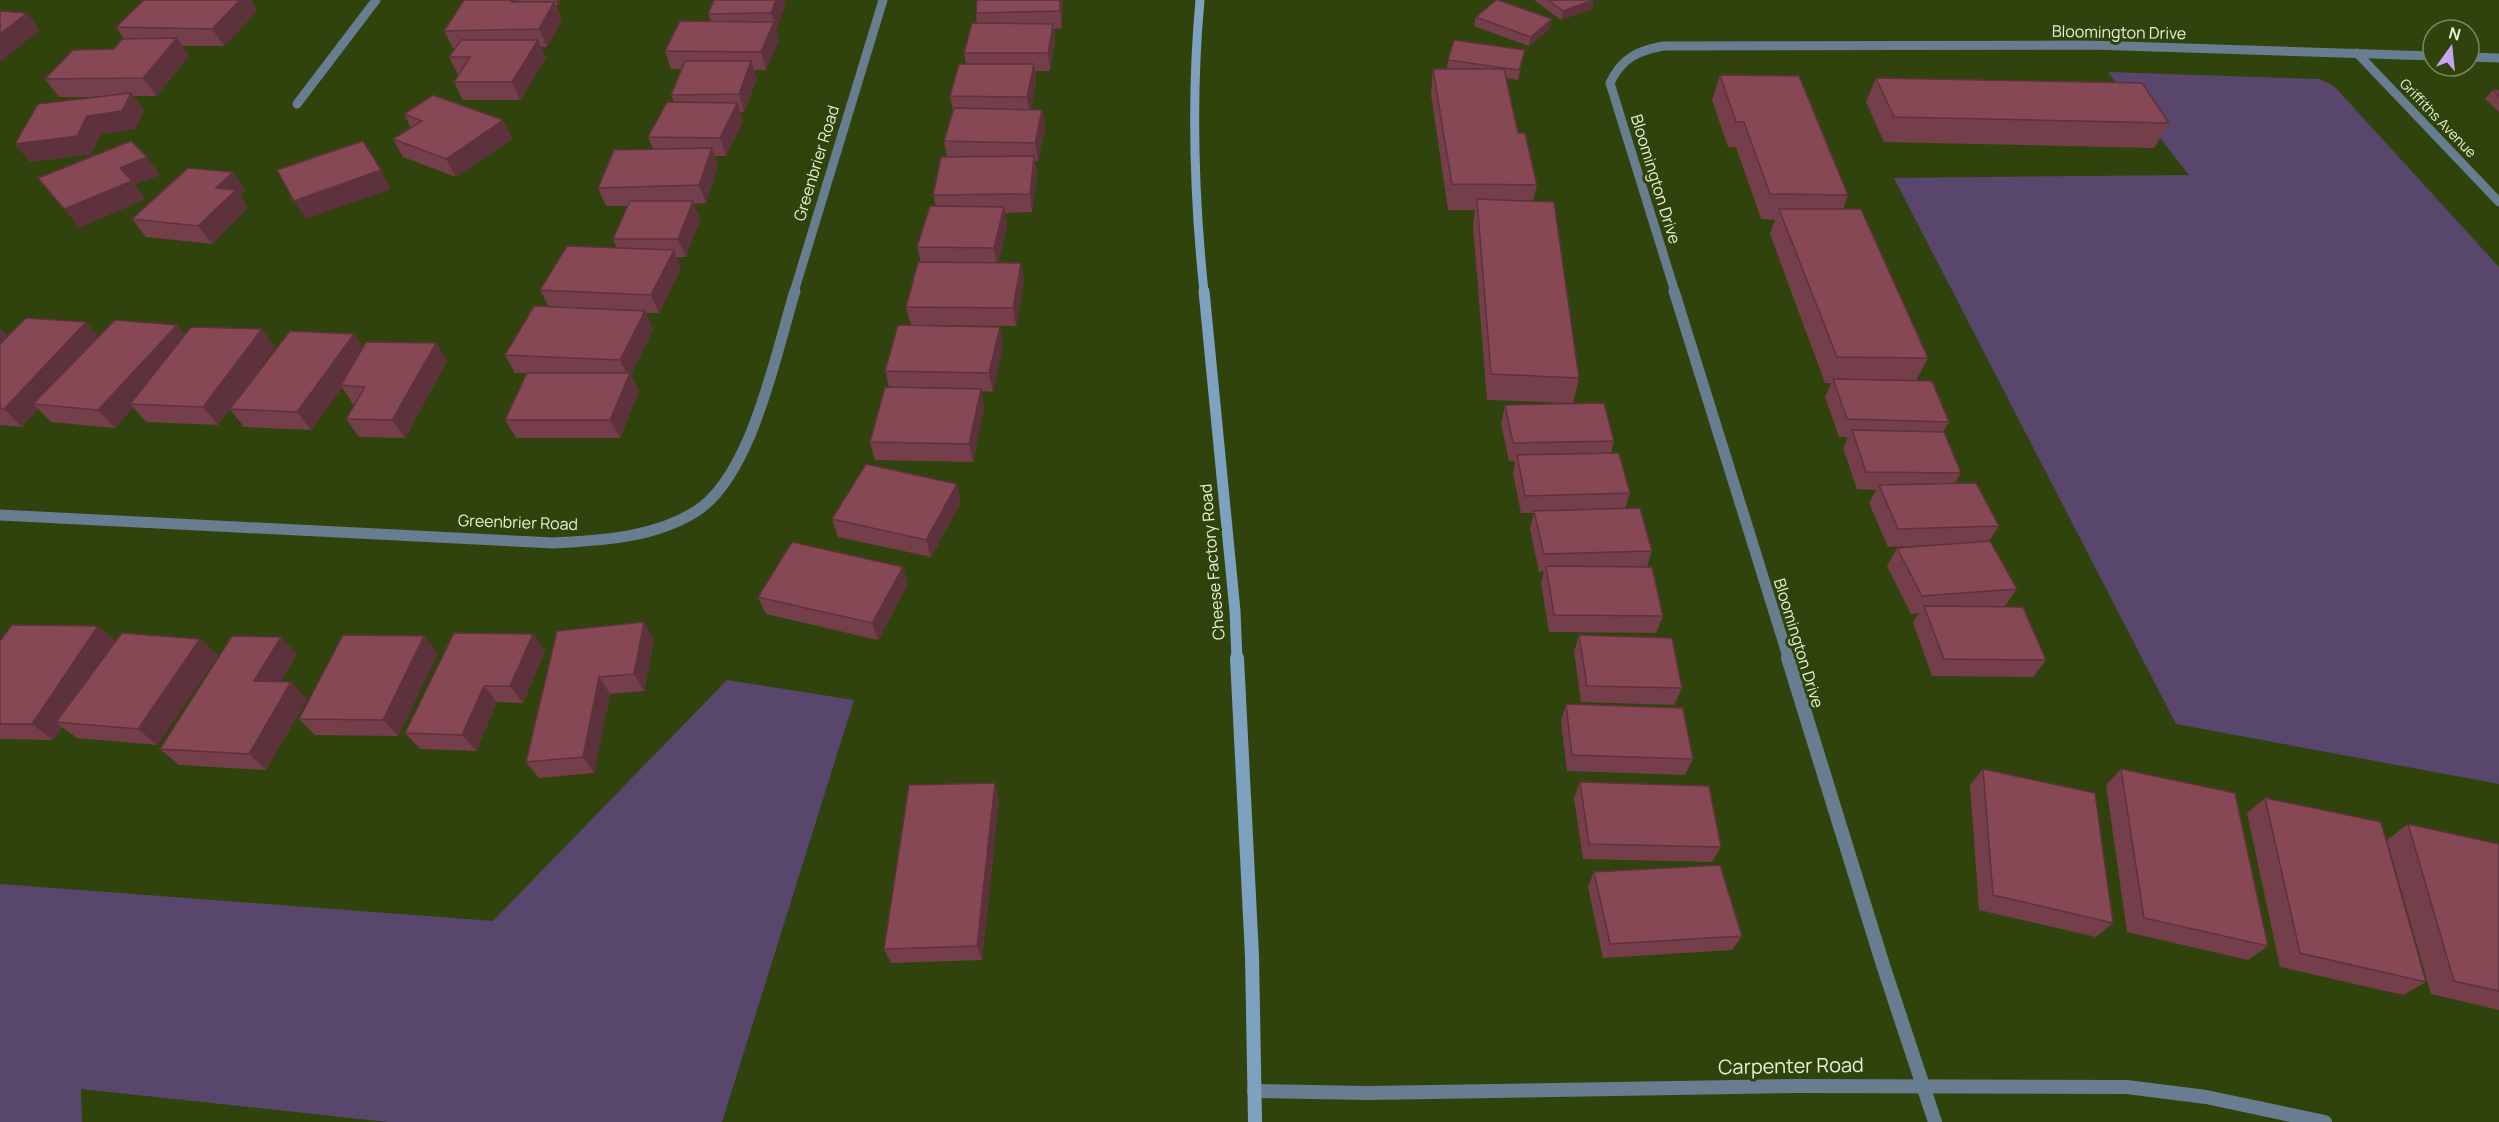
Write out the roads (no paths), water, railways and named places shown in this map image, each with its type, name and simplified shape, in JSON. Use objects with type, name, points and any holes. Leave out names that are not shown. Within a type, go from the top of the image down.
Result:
[{"type":"main road","name":"Cheese Factory Road","points":[[1200,0],[1195,57],[1197,224],[1235,611],[1252,956],[1255,1122]]},
{"type":"street","points":[[297,104],[376,0]]},
{"type":"street","name":"Greenbrier Road","points":[[0,515],[554,543],[614,539],[662,526],[697,511],[721,488],[740,460],[752,432],[883,0]]},
{"type":"street","name":"Bloomington Drive","points":[[1935,1122],[1610,83],[1616,68],[1627,57],[1642,49],[1663,46],[2092,45],[2421,56]]},
{"type":"street","name":"Griffiths Avenue","points":[[2357,53],[2499,202]]},
{"type":"street","points":[[2481,57],[2499,58]]},
{"type":"street","name":"Carpenter Road","points":[[1254,1091],[1368,1093],[1922,1085],[2127,1087],[2206,1097],[2325,1122]]}]
